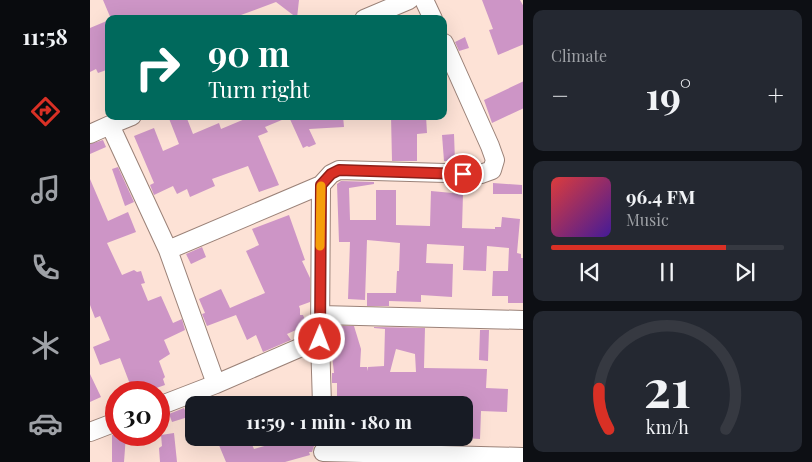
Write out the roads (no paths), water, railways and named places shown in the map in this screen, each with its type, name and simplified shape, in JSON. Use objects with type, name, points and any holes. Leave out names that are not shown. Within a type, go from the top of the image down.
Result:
[{"type":"street","points":[[373,15],[409,0]]},
{"type":"street","points":[[424,0],[431,15]]},
{"type":"street","points":[[168,250],[321,185],[331,174],[339,170],[481,174],[492,170],[495,160],[490,146],[447,50]]},
{"type":"street","points":[[90,134],[122,120]]},
{"type":"street","points":[[110,125],[168,250],[216,384]]},
{"type":"street","points":[[321,185],[320,339],[322,396]]},
{"type":"street","points":[[320,315],[523,320]]},
{"type":"street","points":[[170,402],[320,339]]},
{"type":"street","points":[[90,432],[105,426]]},
{"type":"street","points":[[323,450],[523,457]]}]
